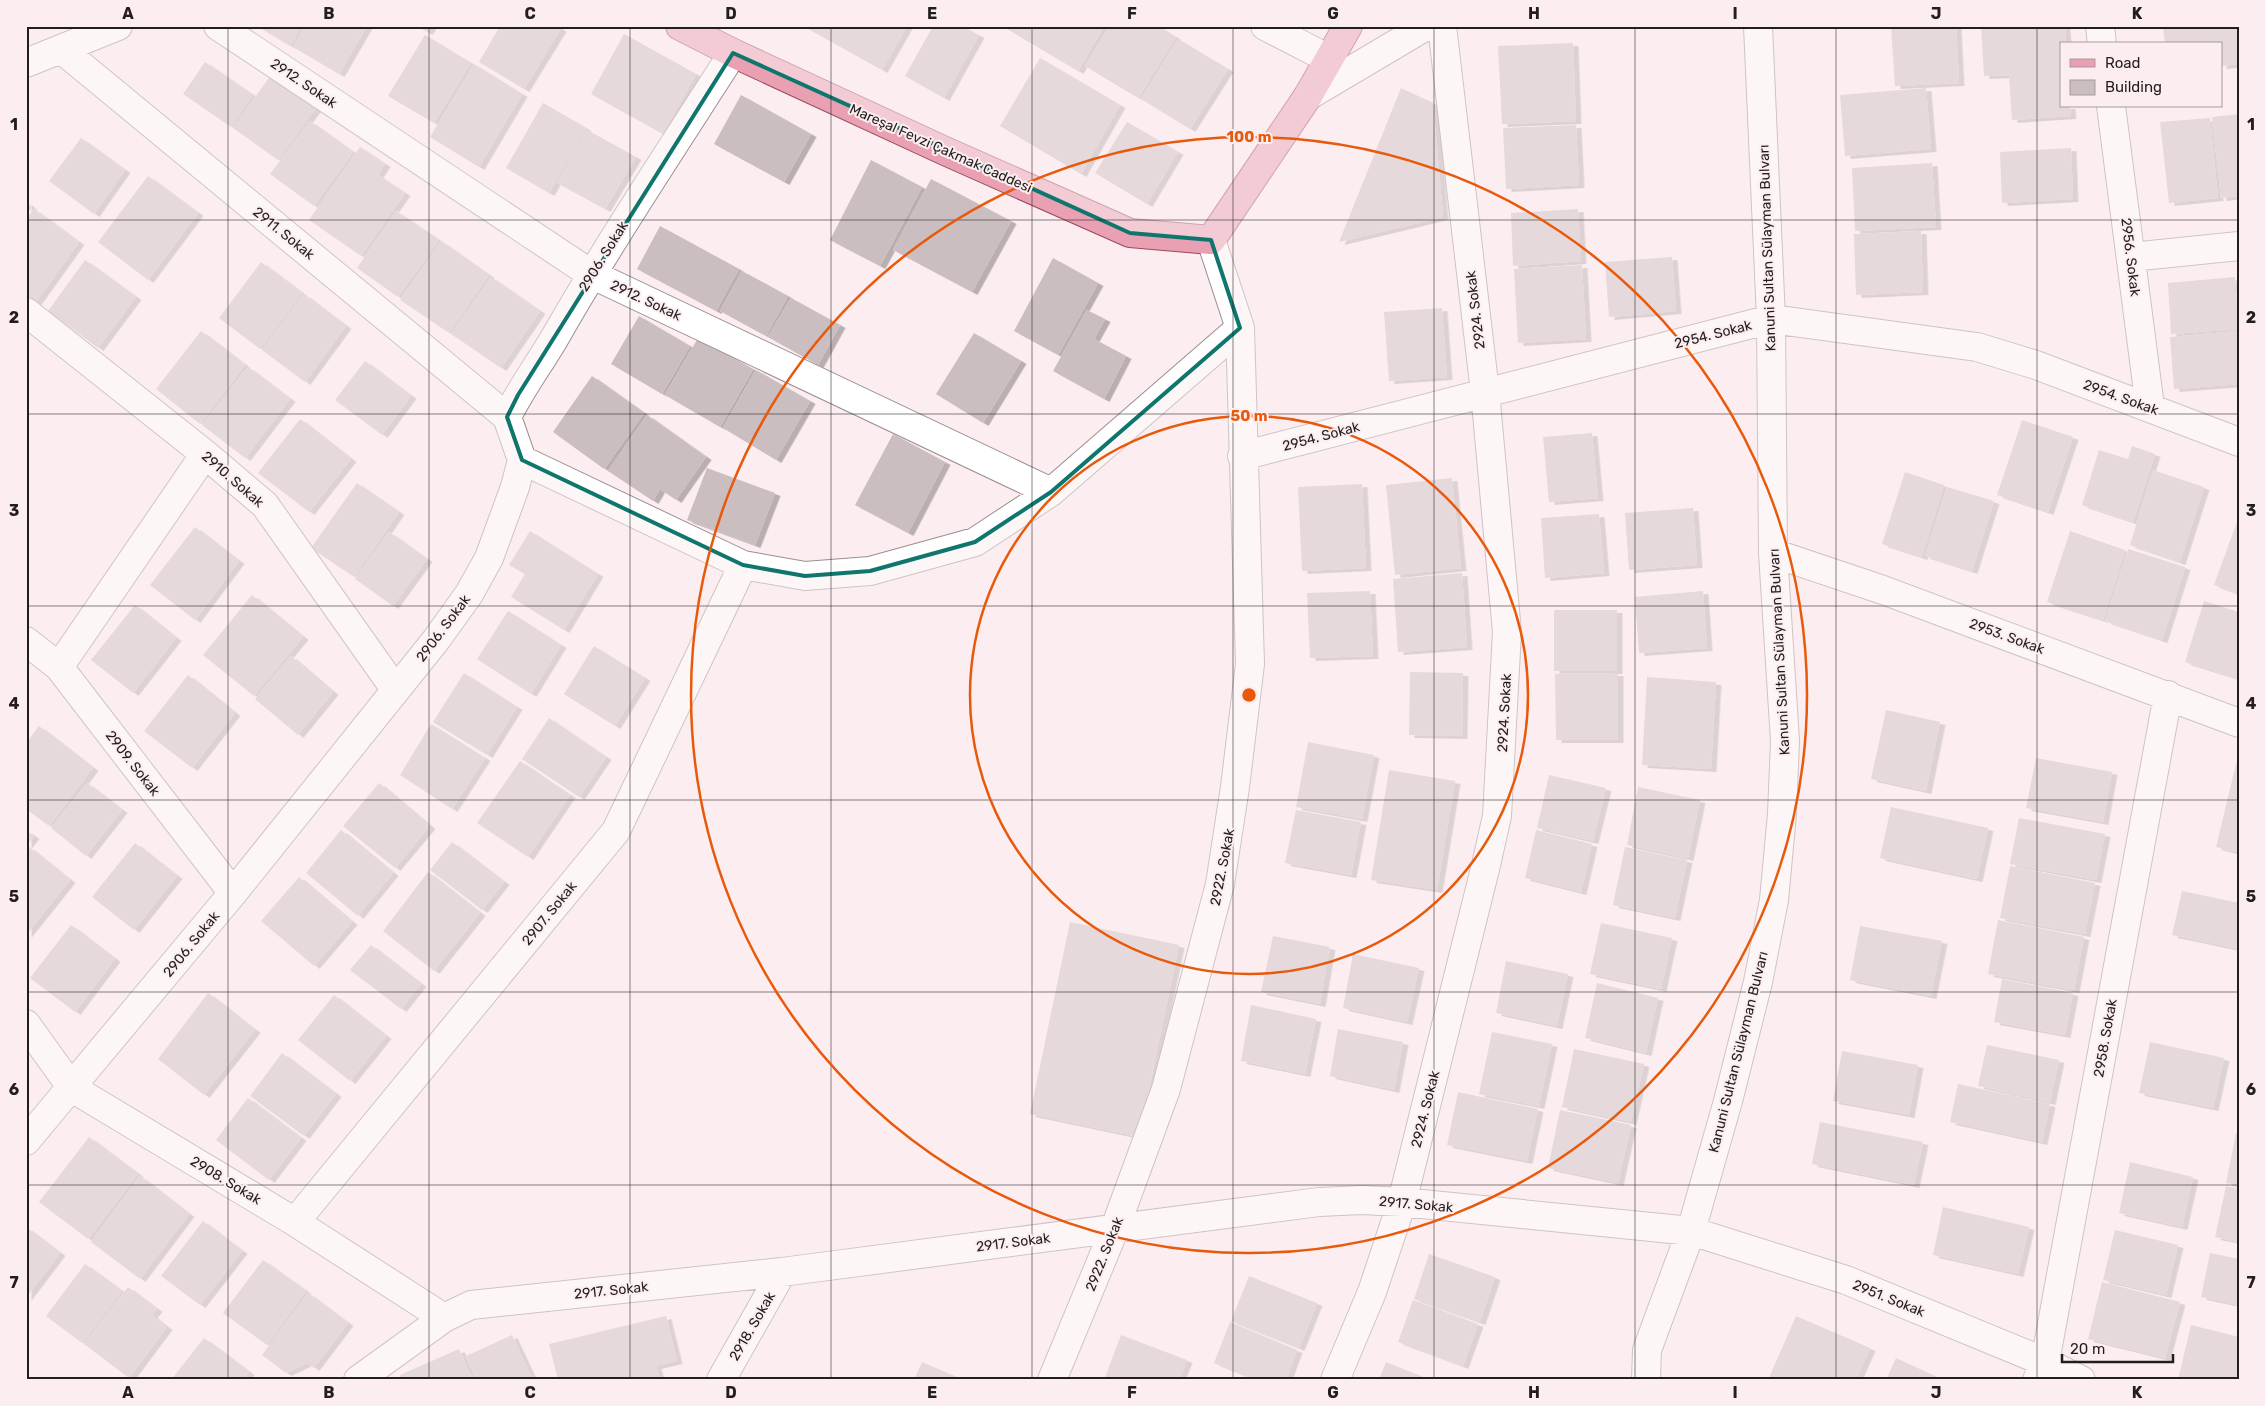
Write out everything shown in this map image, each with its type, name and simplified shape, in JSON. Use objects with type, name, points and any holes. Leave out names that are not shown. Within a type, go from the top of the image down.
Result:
[{"type":"main road","name":"Mareşal Fevzi Çakmak Caddesi","points":[[680,26],[733,53],[936,147],[1130,233],[1211,240]]},
{"type":"main road","points":[[1211,240],[1308,96],[1348,26]]},
{"type":"street","points":[[26,63],[118,26]]},
{"type":"street","name":"2912. Sokak","points":[[218,26],[591,274],[1051,492]]},
{"type":"street","points":[[1265,26],[1329,59]]},
{"type":"street","points":[[1308,96],[1426,26]]},
{"type":"street","name":"2924. Sokak","points":[[1335,1380],[1372,1292],[1402,1202],[1497,816],[1504,720],[1507,632],[1485,392],[1442,26]]},
{"type":"street","name":"Kanuni Sultan Sülayman Bulvarı","points":[[1646,1380],[1647,1350],[1691,1231],[1728,1101],[1758,982],[1774,900],[1782,814],[1785,741],[1773,553],[1771,319],[1758,26]]},
{"type":"street","points":[[2100,26],[2102,42]]},
{"type":"street","name":"2911. Sokak","points":[[60,49],[507,417]]},
{"type":"street","name":"2906. Sokak","points":[[507,417],[518,395],[539,364],[591,274],[733,53]]},
{"type":"street","name":"2956. Sokak","points":[[2111,108],[2150,408]]},
{"type":"street","points":[[507,417],[522,460],[743,565],[805,576],[870,571],[975,542],[1051,492],[1240,328],[1211,240]]},
{"type":"street","points":[[2131,257],[2239,246]]},
{"type":"street","name":"2910. Sokak","points":[[26,312],[206,454],[265,505],[395,689]]},
{"type":"street","name":"2954. Sokak","points":[[1242,456],[1771,319],[1976,347],[2036,365],[2239,442]]},
{"type":"street","name":"2922. Sokak","points":[[1052,1380],[1115,1228],[1166,1089],[1220,884],[1235,787],[1250,664],[1249,591],[1242,456],[1240,328]]},
{"type":"street","points":[[59,667],[206,454]]},
{"type":"street","name":"2906. Sokak","points":[[26,1141],[233,892],[436,640],[469,594],[489,558],[515,486],[522,460]]},
{"type":"street","name":"2953. Sokak","points":[[1773,553],[1883,590],[2239,723]]},
{"type":"street","name":"2907. Sokak","points":[[295,1222],[616,831],[743,565]]},
{"type":"street","name":"2909. Sokak","points":[[26,641],[59,667],[233,892]]},
{"type":"street","name":"2958. Sokak","points":[[2041,1371],[2168,695]]},
{"type":"street","name":"2908. Sokak","points":[[26,1024],[72,1088],[295,1222],[444,1318]]},
{"type":"street","name":"2917. Sokak","points":[[358,1380],[444,1318],[471,1305],[782,1272],[1319,1202],[1362,1200],[1402,1202],[1691,1231]]},
{"type":"street","name":"2951. Sokak","points":[[1691,1231],[1846,1280],[2041,1371],[2081,1380]]},
{"type":"street","name":"2918. Sokak","points":[[721,1380],[782,1272]]},
{"type":"street","points":[[1634,1380],[1647,1350]]},
{"type":"highlighted area","points":[[733,53],[1130,233],[1211,240],[1240,328],[1051,492],[975,542],[870,571],[805,576],[743,565],[522,460],[507,417],[518,395]]},
{"type":"building","points":[[257,26],[302,26],[290,46]]},
{"type":"building","points":[[305,26],[367,26],[339,74],[293,47]]},
{"type":"building","points":[[417,26],[431,26],[427,32]]},
{"type":"building","points":[[500,26],[557,26],[561,29],[524,89],[479,62]]},
{"type":"building","points":[[803,26],[907,26],[882,70]]},
{"type":"building","points":[[933,26],[962,26],[979,35],[944,98],[905,76]]},
{"type":"building","points":[[1002,26],[1104,26],[1078,71]]},
{"type":"building","points":[[1110,26],[1158,26],[1176,37],[1138,98],[1085,66]]},
{"type":"building","points":[[1891,26],[1956,26],[1959,83],[1895,86]]},
{"type":"building","points":[[1981,26],[2065,26],[2066,42],[2060,42],[2060,108],[2070,108],[2071,116],[2012,120],[2009,75],[1984,76]]},
{"type":"building","points":[[2163,26],[2239,26],[2239,64],[2222,66],[2222,42],[2165,42]]},
{"type":"building","points":[[624,34],[696,74],[663,134],[591,94]]},
{"type":"building","points":[[425,35],[471,63],[434,123],[388,96]]},
{"type":"building","points":[[1178,39],[1228,69],[1190,129],[1141,99]]},
{"type":"building","points":[[1573,43],[1576,121],[1502,124],[1498,46]]},
{"type":"building","points":[[1040,58],[1120,105],[1081,174],[1000,126]]},
{"type":"building","points":[[205,62],[253,95],[231,127],[183,94]]},
{"type":"building","points":[[474,64],[522,94],[479,167],[430,137]]},
{"type":"building","points":[[271,75],[316,108],[278,160],[233,128]]},
{"type":"building","points":[[1401,88],[1433,103],[1443,217],[1339,242]]},
{"type":"building","points":[[1926,88],[1931,149],[1845,156],[1840,95]]},
{"type":"building","points":[[741,95],[811,134],[784,182],[714,144]]},
{"type":"building","points":[[543,103],[586,128],[549,193],[506,168]]},
{"type":"building","points":[[2239,114],[2239,196],[2221,198],[2212,117]]},
{"type":"building","points":[[2210,118],[2218,198],[2169,203],[2160,122]]},
{"type":"building","points":[[310,121],[353,152],[314,206],[270,174]]},
{"type":"building","points":[[1127,122],[1178,152],[1147,204],[1095,173]]},
{"type":"building","points":[[1576,125],[1579,185],[1506,189],[1503,128]]},
{"type":"building","points":[[587,130],[636,157],[605,209],[557,183]]},
{"type":"building","points":[[81,138],[125,170],[94,214],[49,181]]},
{"type":"building","points":[[360,147],[385,164],[378,175],[405,193],[361,256],[309,220]]},
{"type":"building","points":[[2071,148],[2073,199],[2002,203],[2000,152]]},
{"type":"building","points":[[871,160],[922,187],[880,266],[830,240]]},
{"type":"building","points":[[1932,163],[1936,227],[1855,231],[1852,168]]},
{"type":"building","points":[[148,176],[198,213],[148,280],[98,242]]},
{"type":"building","points":[[931,179],[1011,221],[972,292],[893,250]]},
{"type":"building","points":[[26,202],[32,207],[26,215]]},
{"type":"building","points":[[34,209],[79,242],[36,302],[26,295],[26,220]]},
{"type":"building","points":[[1578,209],[1581,261],[1513,266],[1511,213]]},
{"type":"building","points":[[396,211],[439,240],[398,297],[357,268]]},
{"type":"building","points":[[660,226],[739,269],[716,311],[637,269]]},
{"type":"building","points":[[1921,231],[1923,292],[1856,295],[1854,234]]},
{"type":"building","points":[[441,241],[489,275],[449,333],[400,300]]},
{"type":"building","points":[[1672,257],[1676,311],[1609,317],[1605,262]]},
{"type":"building","points":[[1053,258],[1098,283],[1058,355],[1014,331]]},
{"type":"building","points":[[85,260],[136,297],[98,348],[48,311]]},
{"type":"building","points":[[261,262],[302,293],[260,349],[219,318]]},
{"type":"building","points":[[1582,265],[1586,339],[1518,343],[1514,269]]},
{"type":"building","points":[[742,271],[788,296],[766,336],[720,311]]},
{"type":"building","points":[[491,277],[540,311],[501,368],[451,334]]},
{"type":"building","points":[[2235,277],[2239,329],[2171,334],[2168,283]]},
{"type":"building","points":[[304,294],[346,326],[305,382],[262,350]]},
{"type":"building","points":[[791,298],[840,325],[818,365],[768,337]]},
{"type":"building","points":[[1442,308],[1447,377],[1389,381],[1384,312]]},
{"type":"building","points":[[1087,310],[1105,319],[1094,339],[1126,356],[1104,399],[1053,371]]},
{"type":"building","points":[[639,316],[690,346],[662,394],[611,364]]},
{"type":"building","points":[[201,331],[245,365],[200,424],[156,389]]},
{"type":"building","points":[[2239,331],[2239,384],[2174,389],[2170,337]]},
{"type":"building","points":[[974,333],[1021,361],[983,423],[936,394]]},
{"type":"building","points":[[698,338],[753,369],[720,427],[665,395]]},
{"type":"building","points":[[365,361],[411,396],[382,435],[335,400]]},
{"type":"building","points":[[248,367],[290,399],[245,458],[202,425]]},
{"type":"building","points":[[756,370],[810,401],[776,460],[723,428]]},
{"type":"building","points":[[592,376],[644,413],[604,469],[553,432]]},
{"type":"building","points":[[647,415],[706,457],[676,500],[660,489],[653,501],[608,471]]},
{"type":"building","points":[[300,419],[351,459],[309,512],[258,473]]},
{"type":"building","points":[[2022,420],[2073,437],[2048,512],[1997,495]]},
{"type":"building","points":[[1592,433],[1598,498],[1549,502],[1543,437]]},
{"type":"building","points":[[893,434],[945,462],[908,533],[855,505]]},
{"type":"building","points":[[2132,446],[2155,454],[2133,522],[2082,505],[2099,450],[2128,459]]},
{"type":"building","points":[[707,468],[775,493],[755,545],[687,520]]},
{"type":"building","points":[[2153,470],[2204,487],[2180,562],[2130,545]]},
{"type":"building","points":[[1905,472],[1944,485],[1922,557],[1882,544]]},
{"type":"building","points":[[1452,478],[1461,568],[1395,575],[1386,485]]},
{"type":"building","points":[[357,483],[399,512],[354,577],[311,548]]},
{"type":"building","points":[[1362,484],[1366,568],[1302,571],[1298,487]]},
{"type":"building","points":[[1947,487],[1994,501],[1972,571],[1925,556]]},
{"type":"building","points":[[1693,508],[1697,565],[1629,570],[1625,513]]},
{"type":"building","points":[[1599,514],[1604,573],[1545,578],[1541,518]]},
{"type":"building","points":[[2239,516],[2239,594],[2214,585]]},
{"type":"building","points":[[195,527],[239,561],[195,620],[150,585]]},
{"type":"building","points":[[530,531],[598,574],[564,630],[511,597],[525,574],[509,565]]},
{"type":"building","points":[[2070,531],[2125,550],[2103,620],[2047,602]]},
{"type":"building","points":[[389,532],[427,559],[393,606],[355,579]]},
{"type":"building","points":[[2128,549],[2185,567],[2162,640],[2105,621]]},
{"type":"building","points":[[1462,573],[1467,647],[1398,652],[1393,579]]},
{"type":"building","points":[[1370,591],[1373,656],[1310,658],[1307,593]]},
{"type":"building","points":[[1703,591],[1707,648],[1639,653],[1635,597]]},
{"type":"building","points":[[252,595],[303,637],[254,696],[203,655]]},
{"type":"building","points":[[2204,601],[2239,612],[2239,679],[2185,662]]},
{"type":"building","points":[[135,605],[176,638],[133,693],[91,660]]},
{"type":"building","points":[[1554,610],[1617,610],[1617,671],[1554,671]]},
{"type":"building","points":[[508,611],[561,645],[531,694],[477,659]]},
{"type":"building","points":[[594,646],[645,678],[615,726],[564,694]]},
{"type":"building","points":[[291,656],[333,692],[298,735],[255,699]]},
{"type":"building","points":[[1410,672],[1463,673],[1462,736],[1409,735]]},
{"type":"building","points":[[464,673],[517,707],[487,755],[433,722]]},
{"type":"building","points":[[1618,673],[1618,740],[1556,740],[1555,674]]},
{"type":"building","points":[[188,675],[235,713],[192,768],[144,731]]},
{"type":"building","points":[[1647,677],[1716,682],[1711,769],[1642,765]]},
{"type":"building","points":[[1886,710],[1940,722],[1926,791],[1871,779]]},
{"type":"building","points":[[549,718],[606,757],[579,797],[522,759]]},
{"type":"building","points":[[431,724],[485,758],[452,809],[400,775]]},
{"type":"building","points":[[39,726],[93,768],[49,826],[26,809],[26,743]]},
{"type":"building","points":[[1308,742],[1374,755],[1362,819],[1296,807]]},
{"type":"building","points":[[2036,758],[2112,772],[2103,822],[2026,808]]},
{"type":"building","points":[[2237,760],[2239,760],[2239,853],[2216,847]]},
{"type":"building","points":[[520,761],[570,795],[528,857],[477,823]]},
{"type":"building","points":[[1389,770],[1455,781],[1437,890],[1371,880]]},
{"type":"building","points":[[1549,775],[1606,788],[1593,841],[1537,828]]},
{"type":"building","points":[[87,783],[122,810],[86,856],[51,828]]},
{"type":"building","points":[[379,783],[430,826],[395,868],[343,826]]},
{"type":"building","points":[[1638,787],[1700,800],[1688,858],[1627,845]]},
{"type":"building","points":[[1891,807],[1988,828],[1977,879],[1880,858]]},
{"type":"building","points":[[1296,810],[1361,822],[1351,875],[1285,863]]},
{"type":"building","points":[[2019,818],[2105,834],[2096,880],[2010,864]]},
{"type":"building","points":[[26,830],[34,836],[26,846]]},
{"type":"building","points":[[341,830],[393,873],[358,916],[306,873]]},
{"type":"building","points":[[1536,830],[1592,844],[1581,892],[1525,878]]},
{"type":"building","points":[[452,842],[504,882],[482,910],[430,870]]},
{"type":"building","points":[[135,843],[177,876],[134,930],[92,897]]},
{"type":"building","points":[[29,847],[70,880],[26,935],[26,850]]},
{"type":"building","points":[[1625,847],[1687,860],[1675,918],[1613,905]]},
{"type":"building","points":[[2010,866],[2095,883],[2085,934],[2000,918]]},
{"type":"building","points":[[428,872],[480,913],[434,971],[383,931]]},
{"type":"building","points":[[299,877],[352,922],[314,966],[261,921]]},
{"type":"building","points":[[2182,891],[2239,903],[2239,949],[2172,935]]},
{"type":"building","points":[[1998,920],[2084,937],[2074,990],[1988,974]]},
{"type":"building","points":[[1070,922],[1179,945],[1139,1137],[1030,1114]]},
{"type":"building","points":[[1601,923],[1672,938],[1661,989],[1590,974]]},
{"type":"building","points":[[71,925],[115,959],[75,1012],[30,978]]},
{"type":"building","points":[[1860,926],[1942,941],[1931,996],[1850,980]]},
{"type":"building","points":[[1273,936],[1330,947],[1320,1004],[1261,992]]},
{"type":"building","points":[[371,945],[421,984],[401,1009],[350,970]]},
{"type":"building","points":[[1353,954],[1419,968],[1407,1022],[1343,1008]]},
{"type":"building","points":[[1506,961],[1568,974],[1557,1026],[1496,1013]]},
{"type":"building","points":[[2002,979],[2073,993],[2065,1035],[1994,1022]]},
{"type":"building","points":[[1597,983],[1658,998],[1646,1053],[1585,1038]]},
{"type":"building","points":[[208,993],[255,1030],[204,1095],[158,1059]]},
{"type":"building","points":[[334,995],[386,1036],[350,1081],[298,1040]]},
{"type":"building","points":[[1251,1005],[1316,1019],[1305,1074],[1241,1061]]},
{"type":"building","points":[[1338,1029],[1403,1042],[1394,1090],[1330,1076]]},
{"type":"building","points":[[1492,1032],[1552,1044],[1539,1106],[1479,1094]]},
{"type":"building","points":[[2150,1042],[2224,1058],[2213,1108],[2139,1093]]},
{"type":"building","points":[[1987,1045],[2059,1060],[2050,1102],[1978,1086]]},
{"type":"building","points":[[1574,1049],[1644,1064],[1631,1122],[1562,1107]]},
{"type":"building","points":[[1842,1051],[1918,1065],[1909,1115],[1833,1101]]},
{"type":"building","points":[[282,1053],[336,1094],[304,1136],[250,1096]]},
{"type":"building","points":[[1958,1084],[2050,1104],[2042,1142],[1950,1122]]},
{"type":"building","points":[[1458,1092],[1538,1109],[1527,1161],[1447,1145]]},
{"type":"building","points":[[248,1098],[301,1138],[269,1180],[216,1140]]},
{"type":"building","points":[[1560,1110],[1631,1125],[1618,1183],[1548,1168]]},
{"type":"building","points":[[1820,1122],[1923,1142],[1914,1185],[1812,1164]]},
{"type":"building","points":[[2236,1133],[2239,1133],[2239,1186],[2226,1183]]},
{"type":"building","points":[[89,1137],[138,1174],[88,1239],[39,1202]]},
{"type":"building","points":[[2130,1162],[2193,1177],[2182,1227],[2119,1213]]},
{"type":"building","points":[[140,1176],[189,1214],[140,1279],[91,1242]]},
{"type":"building","points":[[2226,1186],[2239,1189],[2239,1242],[2215,1237]]},
{"type":"building","points":[[1943,1207],[2029,1227],[2018,1274],[1933,1255]]},
{"type":"building","points":[[203,1221],[242,1251],[200,1305],[161,1276]]},
{"type":"building","points":[[26,1227],[60,1253],[26,1298]]},
{"type":"building","points":[[2115,1230],[2178,1245],[2166,1295],[2103,1280]]},
{"type":"building","points":[[2210,1253],[2239,1259],[2239,1305],[2201,1297]]},
{"type":"building","points":[[1429,1254],[1495,1277],[1480,1322],[1414,1299]]},
{"type":"building","points":[[263,1260],[306,1291],[267,1345],[223,1313]]},
{"type":"building","points":[[85,1264],[122,1291],[82,1343],[46,1316]]},
{"type":"building","points":[[1249,1276],[1317,1303],[1299,1348],[1231,1321]]},
{"type":"building","points":[[2102,1282],[2180,1302],[2165,1358],[2088,1339]]},
{"type":"building","points":[[128,1287],[157,1309],[152,1315],[167,1327],[129,1378],[84,1344]]},
{"type":"building","points":[[308,1293],[348,1323],[314,1368],[307,1363],[286,1373],[262,1355]]},
{"type":"building","points":[[1413,1300],[1478,1324],[1463,1366],[1398,1342]]},
{"type":"building","points":[[666,1316],[677,1361],[656,1366],[660,1380],[558,1380],[549,1344]]},
{"type":"building","points":[[1796,1316],[1870,1348],[1856,1380],[1768,1380]]},
{"type":"building","points":[[1230,1322],[1297,1350],[1286,1380],[1256,1380],[1214,1363]]},
{"type":"building","points":[[2191,1325],[2239,1337],[2239,1380],[2178,1380]]},
{"type":"building","points":[[512,1335],[533,1380],[476,1380],[466,1356]]},
{"type":"building","points":[[1121,1335],[1187,1360],[1179,1380],[1104,1380]]},
{"type":"building","points":[[204,1338],[249,1372],[243,1380],[171,1380]]},
{"type":"building","points":[[459,1349],[473,1380],[402,1380],[400,1375]]},
{"type":"building","points":[[1896,1358],[1944,1380],[1886,1380]]},
{"type":"building","points":[[922,1362],[964,1380],[914,1380]]},
{"type":"building","points":[[1386,1362],[1431,1380],[1379,1380]]}]
